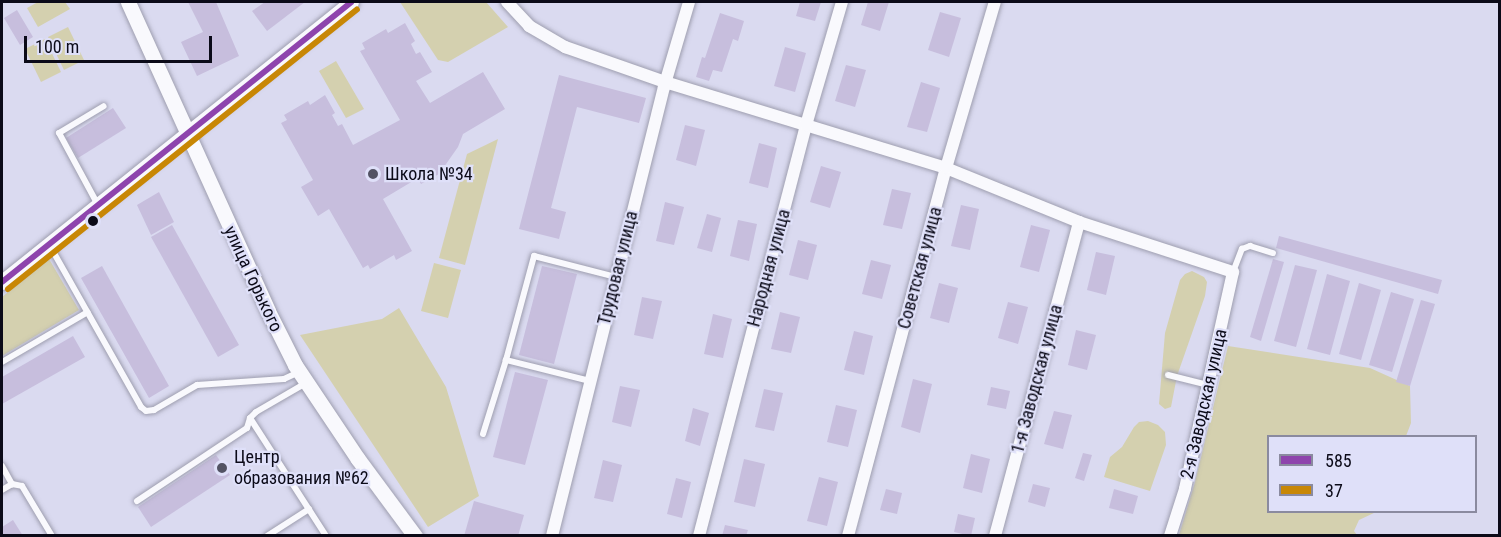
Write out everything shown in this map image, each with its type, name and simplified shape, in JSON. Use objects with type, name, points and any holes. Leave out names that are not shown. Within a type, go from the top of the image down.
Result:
[{"type":"street","name":"улица Горького","points":[[128,2],[268,311],[302,378],[415,536]]},
{"type":"street","points":[[2,282],[351,2]]},
{"type":"street","points":[[507,2],[529,27],[544,37],[666,82],[946,168],[1079,222],[1233,272]]},
{"type":"street","name":"Трудовая улица","points":[[552,536],[666,82],[689,2]]},
{"type":"street","name":"Народная улица","points":[[699,536],[806,125],[842,2]]},
{"type":"street","name":"Советская улица","points":[[848,536],[946,168],[995,2]]},
{"type":"street","name":"1-я Заводская улица","points":[[995,536],[1079,222]]},
{"type":"street","name":"2-я Заводская улица","points":[[1170,536],[1185,489],[1233,272]]},
{"type":"lane","points":[[98,205],[59,133],[104,106]]},
{"type":"lane","points":[[49,244],[141,407],[146,411],[154,410],[197,385],[302,378]]},
{"type":"lane","points":[[1233,272],[1242,249],[1250,246],[1273,253]]},
{"type":"lane","points":[[483,434],[534,256],[616,277]]},
{"type":"lane","points":[[2,362],[88,312]]},
{"type":"lane","points":[[506,360],[591,381]]},
{"type":"lane","points":[[1168,375],[1208,385]]},
{"type":"lane","points":[[136,501],[247,428],[250,418],[302,378]]},
{"type":"lane","points":[[250,418],[326,536]]},
{"type":"lane","points":[[2,466],[12,484]]},
{"type":"lane","points":[[2,490],[12,484],[22,486],[52,536]]},
{"type":"lane","points":[[267,536],[309,508]]},
{"type":"shaded area","points":[[38,2],[65,2],[70,9],[38,27],[27,8]]},
{"type":"shaded area","points":[[400,2],[486,2],[508,27],[448,62],[438,60]]},
{"type":"shaded area","points":[[68,27],[84,60],[64,70],[48,37]]},
{"type":"shaded area","points":[[45,39],[61,72],[41,82],[25,49]]},
{"type":"shaded area","points":[[336,61],[364,109],[346,118],[319,71]]},
{"type":"shaded area","points":[[498,139],[465,265],[439,258],[467,154]]},
{"type":"shaded area","points":[[49,259],[79,310],[2,356],[2,297]]},
{"type":"shaded area","points":[[434,263],[461,270],[448,318],[421,311]]},
{"type":"shaded area","points":[[1192,271],[1204,277],[1207,282],[1205,296],[1177,376],[1171,407],[1165,409],[1159,404],[1165,333],[1180,280]]},
{"type":"shaded area","points":[[399,308],[446,387],[479,496],[428,527],[300,335],[382,319]]},
{"type":"shaded area","points":[[1228,346],[1370,368],[1410,386],[1411,423],[1406,435],[1267,435],[1267,513],[1374,513],[1359,520],[1354,531],[1357,535],[1179,535],[1195,482]]},
{"type":"shaded area","points":[[1148,421],[1158,425],[1165,432],[1166,445],[1150,491],[1104,477],[1110,457],[1122,447],[1139,422]]},
{"type":"building","points":[[188,2],[216,2],[239,56],[197,76],[181,42],[203,32]]},
{"type":"building","points":[[265,2],[305,2],[267,31],[252,11]]},
{"type":"building","points":[[800,2],[821,2],[815,21],[796,16]]},
{"type":"building","points":[[868,2],[889,2],[880,31],[861,25]]},
{"type":"building","points":[[17,10],[33,37],[20,45],[4,18]]},
{"type":"building","points":[[940,12],[961,18],[949,57],[928,50]]},
{"type":"building","points":[[720,13],[744,21],[738,41],[733,39],[722,72],[713,70],[709,81],[696,77]]},
{"type":"building","points":[[405,23],[415,41],[411,44],[416,54],[420,52],[432,72],[416,81],[430,103],[483,72],[505,109],[463,134],[458,147],[439,174],[421,184],[418,178],[383,199],[412,251],[396,260],[394,255],[370,269],[368,265],[363,268],[329,209],[318,216],[301,187],[313,180],[281,123],[287,120],[284,115],[308,101],[310,105],[325,95],[335,113],[332,115],[338,126],[342,124],[353,145],[400,120],[360,51],[365,49],[362,43],[386,29],[388,33]]},
{"type":"building","points":[[785,47],[806,53],[795,92],[774,86]]},
{"type":"building","points":[[846,65],[866,70],[855,107],[835,101]]},
{"type":"building","points":[[559,75],[646,98],[639,123],[577,107],[551,208],[566,212],[559,239],[519,229]]},
{"type":"building","points":[[921,82],[940,88],[927,132],[907,127]]},
{"type":"building","points":[[113,108],[126,128],[78,158],[66,138]]},
{"type":"building","points":[[685,125],[705,130],[696,166],[676,160]]},
{"type":"building","points":[[759,143],[777,148],[768,188],[749,183]]},
{"type":"building","points":[[821,166],[841,172],[830,208],[810,202]]},
{"type":"building","points":[[892,189],[911,193],[902,229],[883,225]]},
{"type":"building","points":[[159,192],[174,222],[151,235],[137,205]]},
{"type":"building","points":[[665,202],[684,207],[674,245],[656,241]]},
{"type":"building","points":[[961,205],[979,209],[970,250],[951,246]]},
{"type":"building","points":[[707,214],[721,218],[712,252],[697,248]]},
{"type":"building","points":[[738,220],[757,224],[749,261],[730,256]]},
{"type":"building","points":[[172,225],[239,345],[218,357],[151,237]]},
{"type":"building","points":[[1031,225],[1050,230],[1039,272],[1020,267]]},
{"type":"building","points":[[1279,236],[1442,280],[1438,294],[1276,248]]},
{"type":"building","points":[[798,240],[817,245],[808,280],[789,275]]},
{"type":"building","points":[[1096,252],[1115,256],[1106,295],[1087,290]]},
{"type":"building","points":[[1273,259],[1284,262],[1261,341],[1250,337]]},
{"type":"building","points":[[871,260],[891,265],[882,299],[862,294]]},
{"type":"building","points":[[1295,265],[1317,270],[1296,347],[1274,341]]},
{"type":"building","points":[[102,266],[169,386],[149,398],[81,278]]},
{"type":"building","points":[[542,266],[577,274],[554,364],[519,355]]},
{"type":"building","points":[[1327,274],[1350,281],[1330,355],[1307,349]]},
{"type":"building","points":[[939,283],[958,288],[949,323],[930,318]]},
{"type":"building","points":[[1359,283],[1381,290],[1361,360],[1339,354]]},
{"type":"building","points":[[1391,292],[1414,299],[1392,372],[1369,365]]},
{"type":"building","points":[[642,297],[662,301],[653,339],[634,335]]},
{"type":"building","points":[[1421,300],[1435,304],[1410,386],[1396,382]]},
{"type":"building","points":[[1008,302],[1028,307],[1018,344],[998,338]]},
{"type":"building","points":[[780,312],[800,317],[791,353],[771,349]]},
{"type":"building","points":[[713,314],[732,319],[723,358],[704,354]]},
{"type":"building","points":[[1076,330],[1096,335],[1087,370],[1068,365]]},
{"type":"building","points":[[854,331],[873,336],[864,375],[844,370]]},
{"type":"building","points":[[73,336],[85,357],[2,404],[2,377]]},
{"type":"building","points":[[515,372],[548,380],[525,465],[493,457]]},
{"type":"building","points":[[913,379],[932,384],[920,433],[901,427]]},
{"type":"building","points":[[620,386],[640,390],[631,427],[612,422]]},
{"type":"building","points":[[991,387],[1010,391],[1006,409],[987,405]]},
{"type":"building","points":[[764,389],[783,393],[774,431],[755,427]]},
{"type":"building","points":[[836,405],[857,410],[848,447],[827,442]]},
{"type":"building","points":[[693,408],[709,413],[700,446],[685,441]]},
{"type":"building","points":[[1054,411],[1072,415],[1063,449],[1044,444]]},
{"type":"building","points":[[1083,453],[1092,455],[1084,481],[1075,478]]},
{"type":"building","points":[[971,454],[990,459],[982,493],[963,488]]},
{"type":"building","points":[[216,455],[230,475],[151,527],[138,507]]},
{"type":"building","points":[[744,459],[765,464],[755,507],[734,502]]},
{"type":"building","points":[[603,460],[622,465],[613,502],[594,498]]},
{"type":"building","points":[[819,477],[838,482],[827,526],[807,521]]},
{"type":"building","points":[[676,478],[691,482],[682,518],[667,514]]},
{"type":"building","points":[[1033,484],[1050,488],[1045,507],[1028,502]]},
{"type":"building","points":[[886,489],[902,493],[897,514],[880,510]]},
{"type":"building","points":[[1114,489],[1138,496],[1133,514],[1109,508]]},
{"type":"building","points":[[474,501],[524,515],[518,536],[464,536]]},
{"type":"building","points":[[958,514],[975,518],[971,536],[954,532]]},
{"type":"building","points":[[13,520],[23,536],[2,536],[2,527]]},
{"type":"building","points":[[725,525],[748,530],[746,536],[722,536]]},
{"type":"transit line","name":"585","points":[[2,282],[351,2]]},
{"type":"transit line","name":"37","points":[[8,289],[357,9]]},
{"type":"place","name":"Школа №34","points":[[373,174]]},
{"type":"place","name":"Центр образования №62","points":[[222,468]]}]
